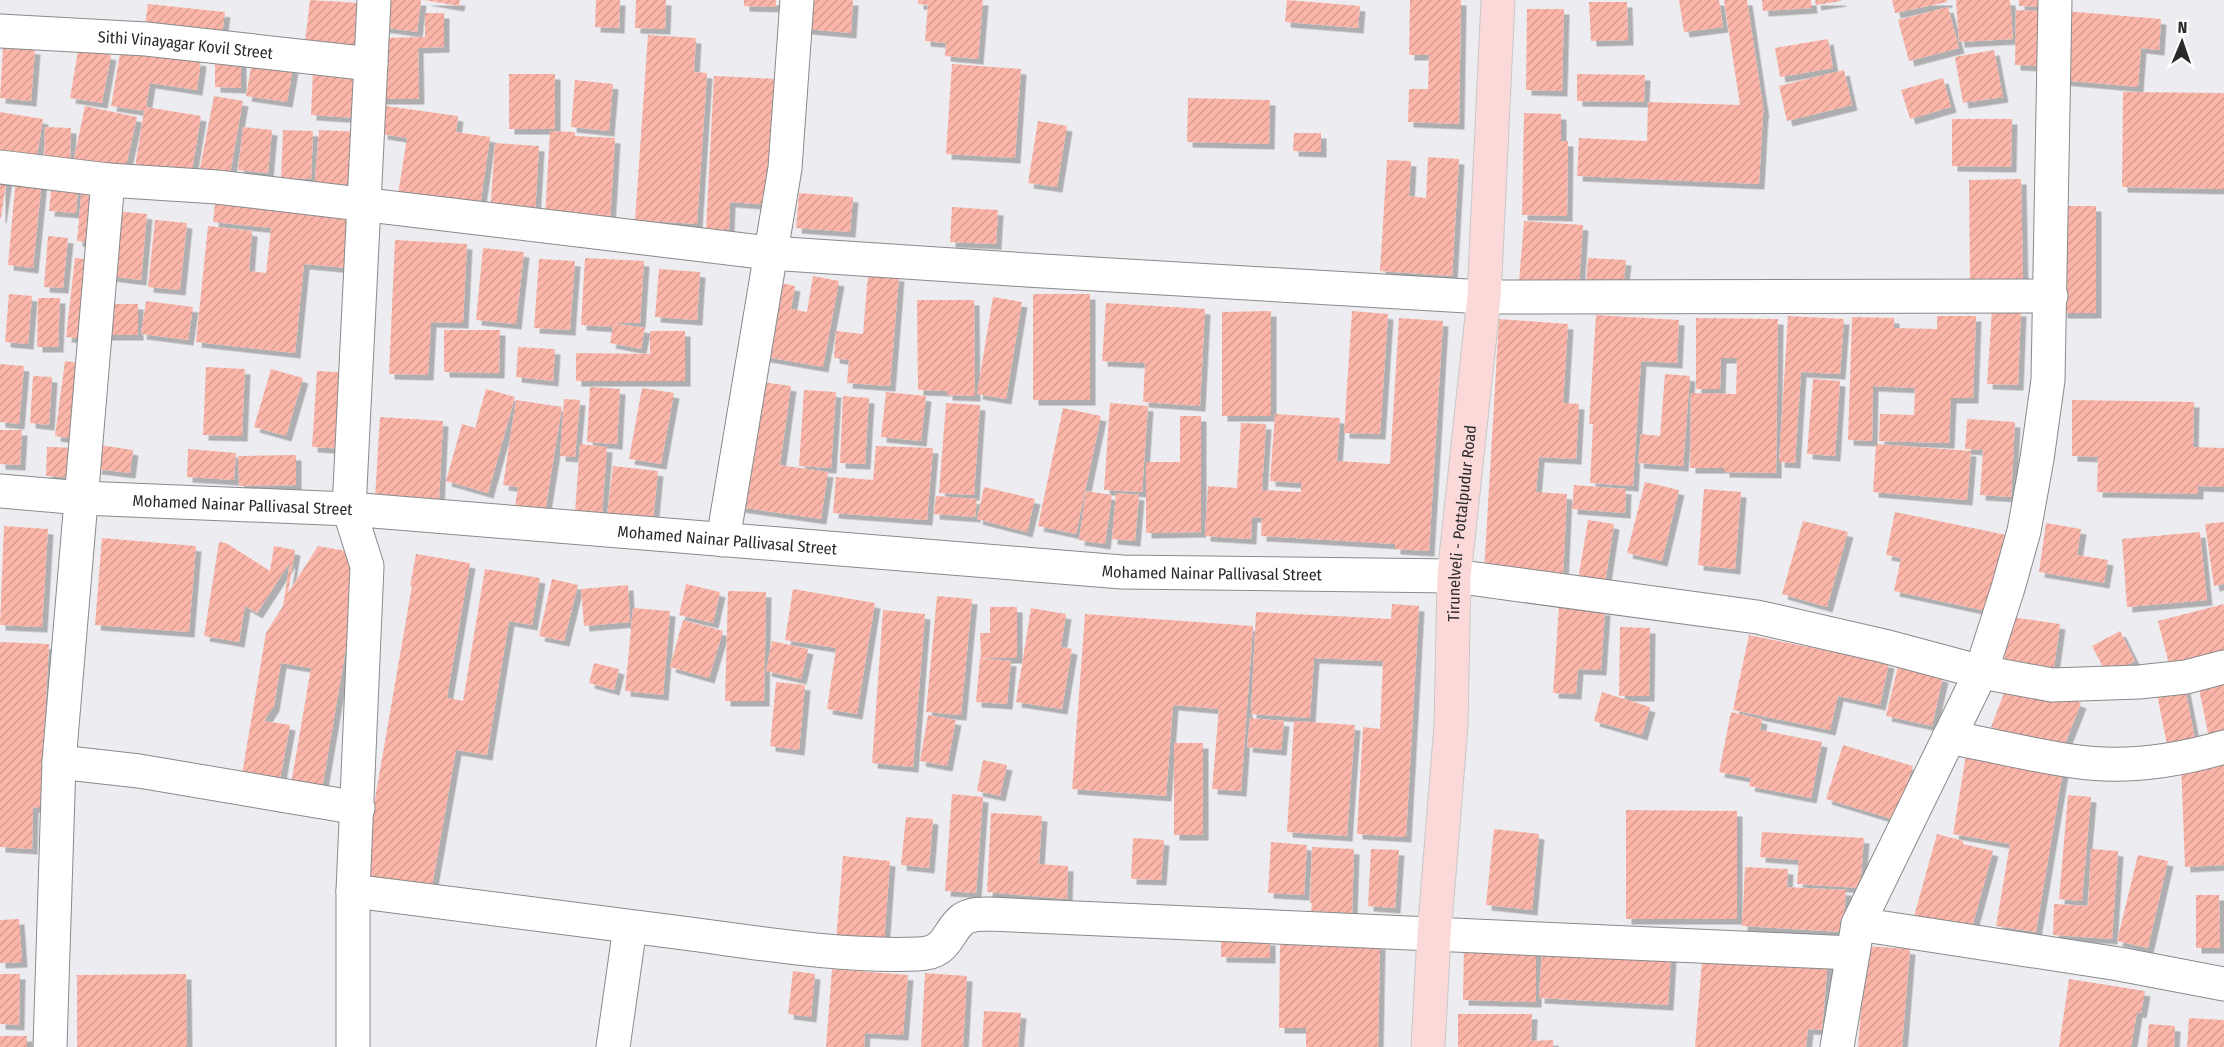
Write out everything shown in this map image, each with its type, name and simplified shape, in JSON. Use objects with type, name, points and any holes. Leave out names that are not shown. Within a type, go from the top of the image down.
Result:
[{"type":"main road","name":"Tirunelveli - Pottalpudur Road","points":[[1428,1047],[1434,935],[1451,726],[1454,576],[1484,297],[1498,0]]},
{"type":"street","points":[[353,1047],[353,891],[367,566],[349,509],[374,0]]},
{"type":"street","points":[[723,540],[785,168],[797,0]]},
{"type":"street","points":[[1837,1047],[1856,939],[1981,672],[2024,531],[2048,380],[2055,0]]},
{"type":"street","name":"Sithi Vinayagar Kovil Street","points":[[0,31],[146,39],[371,64]]},
{"type":"street","points":[[0,166],[108,180],[218,187],[771,253],[1484,297],[2050,296]]},
{"type":"street","points":[[50,1047],[59,762],[108,180]]},
{"type":"street","name":"Mohamed Nainar Pallivasal Street","points":[[0,491],[82,498],[349,509],[1122,572],[1454,576],[1757,617],[1884,646],[1981,672],[2052,685],[2139,682],[2186,676],[2224,667]]},
{"type":"street","points":[[1949,737],[2073,761],[2104,763],[2146,763],[2224,747]]},
{"type":"street","points":[[59,762],[139,771],[358,808]]},
{"type":"street","points":[[353,891],[794,948],[885,954],[922,954],[938,948],[948,941],[962,920],[972,915],[989,914],[1434,935],[1856,939],[2119,964],[2224,984]]},
{"type":"street","points":[[613,1047],[630,927]]},
{"type":"building","points":[[310,0],[360,3],[356,48],[305,42]]},
{"type":"building","points":[[384,0],[421,0],[417,32],[381,27]]},
{"type":"building","points":[[424,0],[460,0],[459,6]]},
{"type":"building","points":[[596,0],[620,0],[619,28],[595,27]]},
{"type":"building","points":[[636,0],[666,0],[665,29],[635,28]]},
{"type":"building","points":[[744,0],[776,0],[776,7],[744,6]]},
{"type":"building","points":[[808,0],[853,0],[851,33],[806,29]]},
{"type":"building","points":[[918,0],[983,0],[978,59],[945,56],[946,43],[925,41],[928,5],[918,4]]},
{"type":"building","points":[[1287,0],[1360,6],[1358,28],[1285,22]]},
{"type":"building","points":[[1410,0],[1461,0],[1459,124],[1408,122],[1409,89],[1428,89],[1429,55],[1409,55]]},
{"type":"building","points":[[1679,0],[1719,0],[1723,27],[1684,32]]},
{"type":"building","points":[[1724,0],[1747,0],[1764,113],[1759,184],[1577,176],[1579,138],[1647,141],[1648,102],[1740,105]]},
{"type":"building","points":[[1762,0],[1811,0],[1812,8],[1763,11]]},
{"type":"building","points":[[1815,0],[1841,0],[1841,1],[1816,5]]},
{"type":"building","points":[[1892,0],[1947,0],[1947,2],[1895,13]]},
{"type":"building","points":[[1956,0],[2010,0],[2013,39],[1959,42]]},
{"type":"building","points":[[2019,0],[2048,0],[2048,7],[2019,6]]},
{"type":"building","points":[[1589,2],[1627,2],[1628,40],[1591,41]]},
{"type":"building","points":[[148,4],[225,12],[221,41],[144,32]]},
{"type":"building","points":[[1948,7],[1959,48],[1909,61],[1898,20]]},
{"type":"building","points":[[1527,9],[1564,9],[1562,91],[1526,90]]},
{"type":"building","points":[[2016,10],[2039,11],[2038,66],[2015,65]]},
{"type":"building","points":[[2065,11],[2161,19],[2159,50],[2141,48],[2138,87],[2060,80]]},
{"type":"building","points":[[425,13],[444,13],[444,47],[418,48],[419,99],[380,99],[379,38],[425,37]]},
{"type":"building","points":[[648,35],[696,38],[694,72],[707,73],[697,224],[635,220]]},
{"type":"building","points":[[80,39],[98,52],[111,55],[102,103],[70,98]]},
{"type":"building","points":[[1828,39],[1833,68],[1780,77],[1775,48]]},
{"type":"building","points":[[3,47],[35,49],[31,101],[0,98]]},
{"type":"building","points":[[121,48],[201,61],[197,90],[150,83],[146,107],[201,116],[192,170],[166,166],[166,173],[135,168],[144,111],[111,106]]},
{"type":"building","points":[[1994,50],[2003,97],[1963,103],[1955,57]]},
{"type":"building","points":[[215,59],[241,60],[241,88],[215,87]]},
{"type":"building","points":[[252,62],[293,68],[287,102],[246,96]]},
{"type":"building","points":[[952,64],[1021,69],[1015,158],[946,154]]},
{"type":"building","points":[[313,70],[360,73],[357,118],[311,115]]},
{"type":"building","points":[[1844,70],[1852,105],[1787,121],[1779,86]]},
{"type":"building","points":[[509,74],[555,74],[555,129],[509,129]]},
{"type":"building","points":[[1577,74],[1645,75],[1644,102],[1577,101]]},
{"type":"building","points":[[714,76],[779,79],[772,205],[730,202],[729,230],[706,229]]},
{"type":"building","points":[[1943,78],[1951,107],[1910,119],[1901,90]]},
{"type":"building","points":[[575,80],[613,84],[609,131],[571,127]]},
{"type":"building","points":[[2123,92],[2224,93],[2224,189],[2122,187]]},
{"type":"building","points":[[214,96],[243,101],[230,174],[200,168]]},
{"type":"building","points":[[1188,98],[1270,100],[1269,144],[1187,142]]},
{"type":"building","points":[[85,106],[137,117],[126,166],[105,162],[103,170],[73,164]]},
{"type":"building","points":[[386,106],[458,116],[456,132],[490,137],[480,206],[398,194],[407,138],[382,134]]},
{"type":"building","points":[[0,112],[43,119],[35,167],[0,161]]},
{"type":"building","points":[[1524,113],[1561,114],[1561,141],[1568,141],[1567,216],[1522,215]]},
{"type":"building","points":[[1952,119],[2012,119],[2011,167],[1952,166]]},
{"type":"building","points":[[1038,121],[1067,126],[1057,187],[1028,183]]},
{"type":"building","points":[[45,127],[71,128],[70,164],[44,163]]},
{"type":"building","points":[[243,127],[272,130],[268,173],[238,170]]},
{"type":"building","points":[[283,130],[313,131],[311,179],[281,178]]},
{"type":"building","points":[[319,130],[361,132],[357,194],[314,191]]},
{"type":"building","points":[[550,131],[575,132],[575,136],[615,138],[610,222],[545,218]]},
{"type":"building","points":[[1294,133],[1321,133],[1321,152],[1293,151]]},
{"type":"building","points":[[495,143],[539,146],[535,215],[490,213]]},
{"type":"building","points":[[1428,157],[1459,159],[1452,276],[1380,271],[1387,160],[1411,161],[1409,196],[1426,198]]},
{"type":"building","points":[[0,177],[7,177],[1,218],[0,218]]},
{"type":"building","points":[[16,177],[42,179],[33,268],[8,265]]},
{"type":"building","points":[[2021,179],[2023,280],[1970,280],[1969,180]]},
{"type":"building","points":[[52,182],[78,184],[76,213],[49,211]]},
{"type":"building","points":[[82,186],[102,187],[96,243],[77,241]]},
{"type":"building","points":[[799,193],[853,197],[850,232],[796,228]]},
{"type":"building","points":[[215,204],[352,218],[347,268],[304,264],[295,353],[196,342],[208,226],[252,231],[249,271],[266,273],[271,228],[213,222]]},
{"type":"building","points":[[2062,206],[2096,206],[2096,313],[2062,313]]},
{"type":"building","points":[[952,207],[998,210],[996,244],[950,242]]},
{"type":"building","points":[[114,211],[147,214],[141,280],[108,276]]},
{"type":"building","points":[[155,220],[187,223],[180,290],[148,287]]},
{"type":"building","points":[[1524,221],[1583,225],[1579,286],[1519,282]]},
{"type":"building","points":[[48,236],[68,238],[63,288],[44,287]]},
{"type":"building","points":[[395,240],[467,244],[463,323],[431,322],[428,375],[389,374]]},
{"type":"building","points":[[483,248],[524,252],[516,324],[476,320]]},
{"type":"building","points":[[75,258],[96,260],[88,339],[66,337]]},
{"type":"building","points":[[585,258],[644,261],[640,323],[613,323],[645,328],[641,349],[610,343],[613,327],[581,325]]},
{"type":"building","points":[[1588,258],[1626,260],[1623,288],[1586,286]]},
{"type":"building","points":[[539,259],[575,261],[570,330],[534,328]]},
{"type":"building","points":[[659,269],[700,272],[697,320],[655,317]]},
{"type":"building","points":[[868,274],[899,276],[890,386],[847,383],[849,360],[834,358],[836,331],[863,334]]},
{"type":"building","points":[[813,276],[839,281],[823,367],[760,356],[781,283],[795,286],[791,309],[807,312]]},
{"type":"building","points":[[9,294],[32,296],[28,344],[5,342]]},
{"type":"building","points":[[1033,294],[1090,294],[1090,400],[1033,400]]},
{"type":"building","points":[[993,297],[1022,302],[1006,399],[977,394]]},
{"type":"building","points":[[38,298],[60,298],[58,347],[37,347]]},
{"type":"building","points":[[917,300],[974,300],[975,396],[947,395],[947,391],[918,390]]},
{"type":"building","points":[[146,301],[193,307],[188,340],[141,334]]},
{"type":"building","points":[[1106,303],[1205,309],[1200,406],[1143,402],[1145,363],[1102,361]]},
{"type":"building","points":[[103,304],[138,304],[138,335],[103,335]]},
{"type":"building","points":[[1992,310],[2021,311],[2018,385],[1987,384]]},
{"type":"building","points":[[1271,311],[1271,416],[1222,416],[1222,312]]},
{"type":"building","points":[[1352,311],[1388,314],[1380,434],[1344,433]]},
{"type":"building","points":[[1596,315],[1679,320],[1677,363],[1641,361],[1633,486],[1590,483],[1593,424],[1589,424]]},
{"type":"building","points":[[1788,316],[1844,319],[1840,374],[1801,372],[1795,463],[1779,462]]},
{"type":"building","points":[[1937,316],[1976,316],[1973,398],[1951,398],[1949,443],[1879,441],[1880,414],[1914,415],[1915,388],[1873,386],[1872,441],[1848,440],[1852,317],[1894,318],[1894,328],[1937,329]]},
{"type":"building","points":[[1399,318],[1443,321],[1429,551],[1395,549],[1395,544],[1261,536],[1262,518],[1252,517],[1251,539],[1205,536],[1208,486],[1237,488],[1241,423],[1266,424],[1262,490],[1301,492],[1301,483],[1270,481],[1275,414],[1340,418],[1337,461],[1390,464]]},
{"type":"building","points":[[1696,318],[1778,319],[1776,473],[1724,472],[1724,468],[1690,468],[1691,393],[1736,394],[1737,358],[1721,358],[1720,389],[1696,389]]},
{"type":"building","points":[[1499,319],[1568,324],[1563,403],[1579,404],[1576,459],[1539,457],[1536,492],[1567,494],[1563,577],[1484,572]]},
{"type":"building","points":[[444,330],[500,330],[499,373],[444,372]]},
{"type":"building","points":[[650,331],[685,331],[685,381],[576,381],[576,353],[650,354]]},
{"type":"building","points":[[518,347],[555,349],[553,381],[516,377]]},
{"type":"building","points":[[65,361],[86,364],[76,439],[55,436]]},
{"type":"building","points":[[0,364],[24,366],[19,424],[0,422]]},
{"type":"building","points":[[206,367],[245,369],[242,436],[203,435]]},
{"type":"building","points":[[271,369],[303,378],[286,436],[254,427]]},
{"type":"building","points":[[317,371],[351,373],[346,449],[312,447]]},
{"type":"building","points":[[1665,374],[1690,376],[1683,466],[1638,463],[1641,434],[1660,436]]},
{"type":"building","points":[[33,376],[52,377],[49,425],[30,423]]},
{"type":"building","points":[[1813,379],[1840,381],[1835,456],[1807,454]]},
{"type":"building","points":[[755,381],[791,386],[780,465],[828,472],[821,519],[738,507]]},
{"type":"building","points":[[590,387],[620,389],[617,444],[587,442]]},
{"type":"building","points":[[642,388],[674,393],[661,464],[629,459]]},
{"type":"building","points":[[486,389],[515,397],[488,493],[446,481],[462,424],[475,428]]},
{"type":"building","points":[[804,390],[836,392],[831,468],[799,466]]},
{"type":"building","points":[[886,392],[926,396],[921,441],[881,437]]},
{"type":"building","points":[[843,396],[869,398],[865,464],[840,463]]},
{"type":"building","points":[[564,399],[580,400],[575,457],[560,456]]},
{"type":"building","points":[[516,400],[562,407],[545,512],[515,507],[518,487],[503,485]]},
{"type":"building","points":[[2072,400],[2194,402],[2193,447],[2224,448],[2224,487],[2198,486],[2198,494],[2097,492],[2098,457],[2072,456]]},
{"type":"building","points":[[946,403],[980,405],[974,495],[939,493]]},
{"type":"building","points":[[1110,403],[1148,406],[1142,492],[1104,490]]},
{"type":"building","points":[[1063,408],[1101,416],[1076,534],[1038,526]]},
{"type":"building","points":[[1180,416],[1201,416],[1201,532],[1146,533],[1146,462],[1180,462]]},
{"type":"building","points":[[380,417],[443,421],[439,501],[375,498]]},
{"type":"building","points":[[1967,419],[2015,422],[2011,497],[1980,495],[1983,450],[1965,449]]},
{"type":"building","points":[[0,430],[22,430],[20,465],[0,464]]},
{"type":"building","points":[[580,444],[607,447],[602,514],[575,512]]},
{"type":"building","points":[[1876,444],[1971,451],[1967,500],[1873,492]]},
{"type":"building","points":[[100,445],[133,450],[130,473],[96,469]]},
{"type":"building","points":[[876,446],[933,448],[927,520],[833,513],[836,477],[873,480]]},
{"type":"building","points":[[47,447],[80,448],[78,478],[46,476]]},
{"type":"building","points":[[188,449],[236,453],[234,480],[187,477]]},
{"type":"building","points":[[296,455],[296,485],[239,486],[238,456]]},
{"type":"building","points":[[613,466],[658,471],[653,521],[607,516]]},
{"type":"building","points":[[1645,482],[1679,490],[1662,561],[1627,553]]},
{"type":"building","points":[[1574,485],[1626,489],[1625,513],[1572,509]]},
{"type":"building","points":[[984,487],[1035,499],[1027,532],[977,519]]},
{"type":"building","points":[[1704,489],[1741,492],[1735,569],[1698,565]]},
{"type":"building","points":[[1086,491],[1112,495],[1105,544],[1079,540]]},
{"type":"building","points":[[1116,493],[1139,495],[1135,541],[1112,539]]},
{"type":"building","points":[[936,496],[977,499],[975,517],[934,514]]},
{"type":"building","points":[[1895,512],[2016,537],[2000,614],[1894,591],[1901,558],[1886,555]]},
{"type":"building","points":[[1588,520],[1614,524],[1605,584],[1578,580]]},
{"type":"building","points":[[1803,521],[1848,532],[1827,607],[1782,594]]},
{"type":"building","points":[[2224,522],[2224,584],[2214,586],[2205,524]]},
{"type":"building","points":[[2046,523],[2081,529],[2077,555],[2108,560],[2104,583],[2039,572]]},
{"type":"building","points":[[4,526],[48,529],[42,627],[0,625]]},
{"type":"building","points":[[2200,532],[2207,600],[2127,607],[2122,539]]},
{"type":"building","points":[[102,538],[196,546],[189,632],[95,625]]},
{"type":"building","points":[[219,542],[226,543],[270,571],[274,546],[295,550],[288,593],[318,546],[362,554],[322,789],[291,784],[311,668],[281,663],[274,706],[264,721],[290,725],[275,808],[241,780],[266,633],[283,606],[290,562],[257,613],[245,606],[239,642],[204,636]]},
{"type":"building","points":[[416,554],[470,563],[447,698],[463,701],[485,569],[540,578],[532,625],[509,621],[487,755],[456,750],[430,898],[360,885]]},
{"type":"building","points":[[552,579],[578,585],[564,641],[539,636]]},
{"type":"building","points":[[686,584],[720,592],[713,623],[679,615]]},
{"type":"building","points":[[628,585],[630,622],[584,626],[581,589]]},
{"type":"building","points":[[793,589],[875,603],[857,714],[827,709],[836,648],[785,640]]},
{"type":"building","points":[[728,591],[766,592],[764,701],[725,701]]},
{"type":"building","points":[[937,596],[972,599],[961,715],[926,712]]},
{"type":"building","points":[[1392,604],[1419,606],[1406,837],[1357,834],[1363,727],[1380,729],[1383,661],[1314,658],[1310,718],[1251,714],[1256,612],[1391,619]]},
{"type":"building","points":[[2224,604],[2224,658],[2171,672],[2158,621]]},
{"type":"building","points":[[990,607],[1017,607],[1017,658],[981,658],[980,633],[990,633]]},
{"type":"building","points":[[1559,607],[1605,610],[1601,670],[1578,669],[1576,694],[1553,693]]},
{"type":"building","points":[[633,608],[670,611],[663,695],[625,691]]},
{"type":"building","points":[[1031,608],[1066,614],[1061,647],[1072,649],[1062,709],[1016,702]]},
{"type":"building","points":[[883,610],[925,614],[913,767],[872,763]]},
{"type":"building","points":[[1085,614],[1253,626],[1241,791],[1212,789],[1219,709],[1173,705],[1166,796],[1072,789]]},
{"type":"building","points":[[2010,617],[2060,624],[2053,675],[2003,668]]},
{"type":"building","points":[[683,620],[723,631],[709,678],[670,667]]},
{"type":"building","points":[[1620,627],[1650,628],[1649,696],[1619,696]]},
{"type":"building","points":[[2120,631],[2135,661],[2107,675],[2092,646]]},
{"type":"building","points":[[1749,635],[1889,663],[1880,705],[1838,696],[1830,730],[1733,710]]},
{"type":"building","points":[[772,641],[808,649],[801,679],[766,671]]},
{"type":"building","points":[[0,642],[49,644],[40,808],[33,807],[32,849],[0,847]]},
{"type":"building","points":[[980,658],[1011,661],[1007,704],[976,702]]},
{"type":"building","points":[[594,663],[619,669],[614,690],[589,683]]},
{"type":"building","points":[[1898,666],[1943,677],[1932,726],[1886,716]]},
{"type":"building","points":[[2224,674],[2224,740],[2210,743],[2197,679]]},
{"type":"building","points":[[2009,680],[2044,689],[2081,703],[2061,754],[1991,727]]},
{"type":"building","points":[[776,682],[805,685],[799,750],[770,746]]},
{"type":"building","points":[[2185,688],[2195,739],[2167,745],[2157,694]]},
{"type":"building","points":[[1602,692],[1650,707],[1642,735],[1594,721]]},
{"type":"building","points":[[1731,712],[1762,719],[1760,730],[1822,742],[1811,798],[1749,786],[1751,778],[1719,772]]},
{"type":"building","points":[[928,715],[956,720],[947,766],[920,761]]},
{"type":"building","points":[[1250,718],[1284,721],[1281,750],[1247,747]]},
{"type":"building","points":[[1294,721],[1355,725],[1347,836],[1287,832]]},
{"type":"building","points":[[1174,743],[1203,743],[1203,835],[1174,835]]},
{"type":"building","points":[[1843,745],[1913,766],[1895,820],[1826,799]]},
{"type":"building","points":[[1966,755],[2063,771],[2036,932],[1996,926],[2010,844],[1953,834]]},
{"type":"building","points":[[983,760],[1007,765],[1000,796],[977,791]]},
{"type":"building","points":[[2224,762],[2224,865],[2185,867],[2181,764]]},
{"type":"building","points":[[952,794],[983,797],[976,893],[945,891]]},
{"type":"building","points":[[2068,795],[2091,797],[2082,901],[2059,899]]},
{"type":"building","points":[[1626,810],[1737,811],[1737,919],[1626,919]]},
{"type":"building","points":[[991,813],[1042,816],[1039,864],[1068,866],[1067,899],[987,892]]},
{"type":"building","points":[[906,817],[933,819],[929,868],[901,865]]},
{"type":"building","points":[[1494,829],[1539,834],[1532,910],[1486,905]]},
{"type":"building","points":[[1762,832],[1864,838],[1860,888],[1797,884],[1799,860],[1760,857]]},
{"type":"building","points":[[1937,834],[1963,841],[1963,844],[1993,851],[1970,935],[1913,920]]},
{"type":"building","points":[[1133,838],[1164,840],[1161,880],[1131,879]]},
{"type":"building","points":[[1271,842],[1307,845],[1304,895],[1268,893]]},
{"type":"building","points":[[1312,847],[1354,849],[1352,913],[1311,911]]},
{"type":"building","points":[[1371,849],[1399,850],[1395,908],[1368,906]]},
{"type":"building","points":[[2091,849],[2118,851],[2112,939],[2053,935],[2054,904],[2088,906]]},
{"type":"building","points":[[2138,855],[2168,861],[2148,948],[2117,941]]},
{"type":"building","points":[[843,856],[890,861],[884,944],[836,941]]},
{"type":"building","points":[[1745,867],[1788,869],[1787,887],[1846,890],[1843,932],[1742,926]]},
{"type":"building","points":[[2196,895],[2219,895],[2220,948],[2196,948]]},
{"type":"building","points":[[19,919],[22,962],[0,963],[0,920]]},
{"type":"building","points":[[1221,939],[1270,940],[1270,958],[1221,957]]},
{"type":"building","points":[[1280,943],[1380,944],[1378,1047],[1306,1047],[1306,1028],[1279,1028]]},
{"type":"building","points":[[1464,943],[1536,944],[1536,1002],[1463,1000]]},
{"type":"building","points":[[1866,946],[1910,949],[1902,1047],[1858,1047]]},
{"type":"building","points":[[1542,949],[1671,955],[1668,1005],[1539,998]]},
{"type":"building","points":[[1703,949],[1828,960],[1822,1030],[1808,1029],[1806,1047],[1695,1047]]},
{"type":"building","points":[[832,969],[908,975],[903,1035],[865,1033],[864,1047],[826,1047]]},
{"type":"building","points":[[793,971],[815,974],[811,1017],[788,1014]]},
{"type":"building","points":[[925,973],[967,976],[963,1047],[921,1047]]},
{"type":"building","points":[[0,974],[20,974],[19,1025],[0,1024]]},
{"type":"building","points":[[186,974],[187,1047],[77,1047],[77,975]]},
{"type":"building","points":[[2069,979],[2145,991],[2141,1013],[2137,1012],[2131,1047],[2059,1047]]},
{"type":"building","points":[[984,1011],[1021,1013],[1018,1047],[982,1047]]},
{"type":"building","points":[[1458,1014],[1532,1014],[1531,1041],[1553,1040],[1553,1047],[1458,1047]]},
{"type":"building","points":[[2189,1018],[2224,1020],[2224,1047],[2187,1047]]},
{"type":"building","points":[[2149,1024],[2175,1026],[2174,1047],[2147,1047]]},
{"type":"building","points":[[0,1036],[27,1036],[27,1047],[0,1047]]}]
